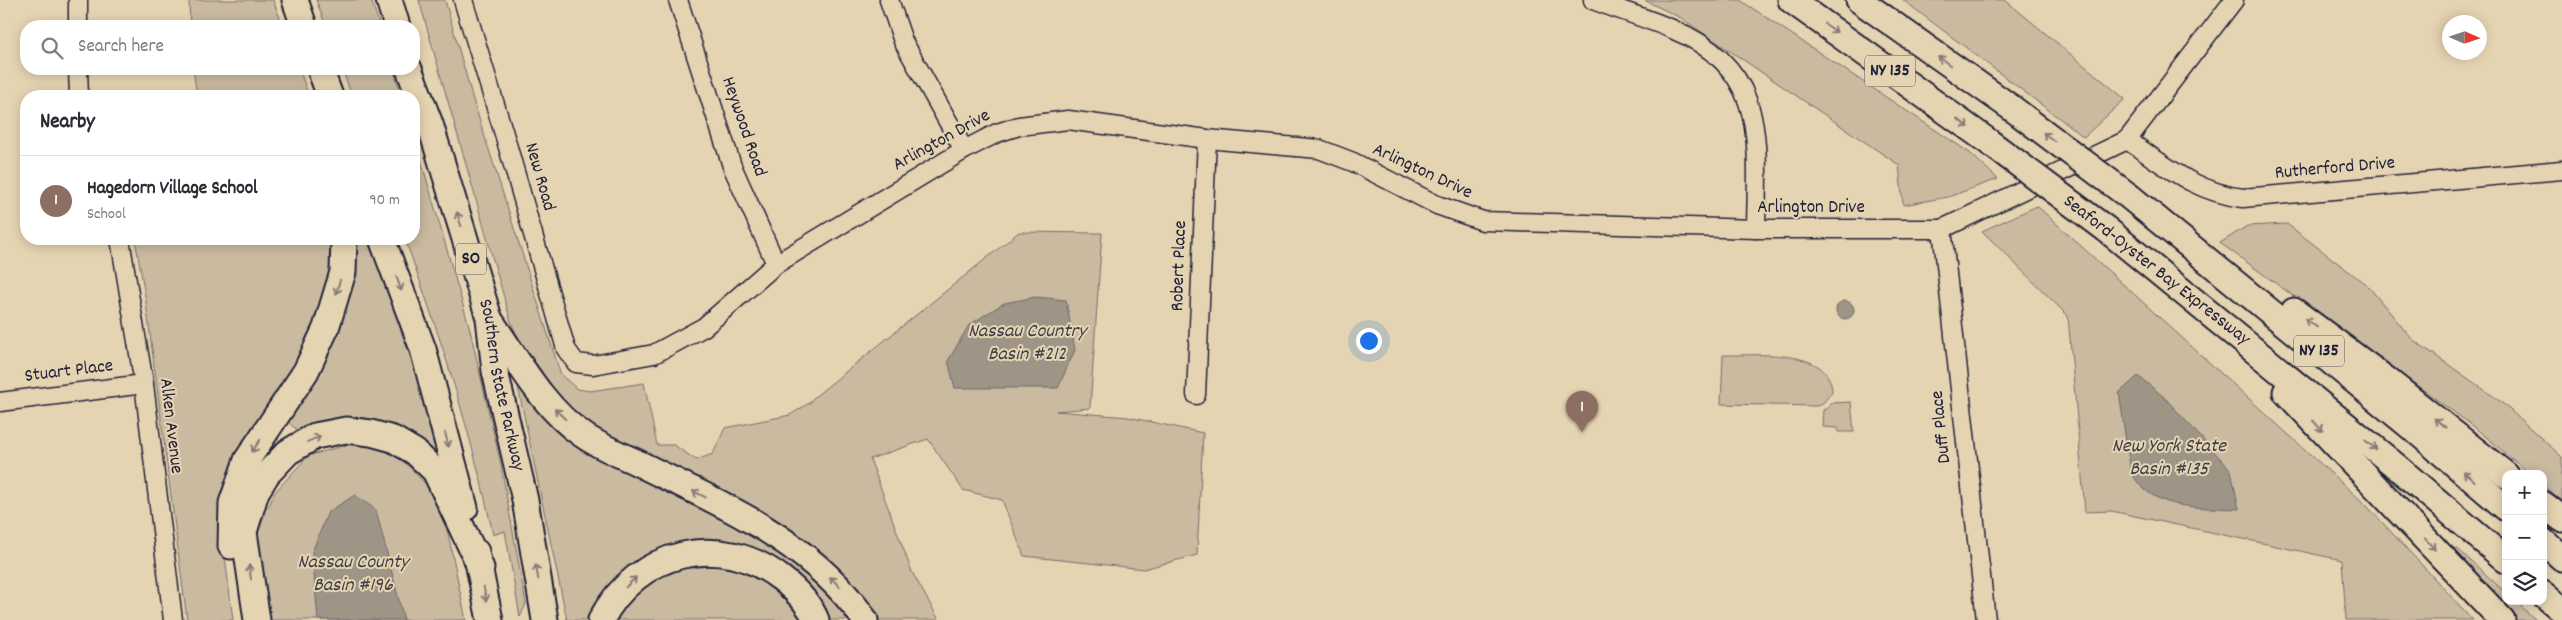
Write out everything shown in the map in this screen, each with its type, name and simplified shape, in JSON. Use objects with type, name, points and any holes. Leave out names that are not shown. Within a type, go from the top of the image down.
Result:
[{"type":"highway","points":[[295,0],[302,20]]},
{"type":"highway","points":[[389,0],[394,20]]},
{"type":"highway","name":"Seaford-Oyster Bay Expressway","points":[[1791,0],[1990,142],[2106,229],[2397,467],[2502,557]]},
{"type":"highway","name":"Seaford-Oyster Bay Expressway","points":[[1858,0],[2013,109],[2130,197],[2422,436],[2502,505]]},
{"type":"highway","points":[[322,75],[328,90]]},
{"type":"highway","name":"Southern State Parkway","points":[[411,75],[417,90]]},
{"type":"highway","name":"Southern State Parkway","points":[[420,98],[430,124],[489,318],[495,372],[525,500],[545,620]]},
{"type":"highway","points":[[2130,197],[2313,324],[2502,472]]},
{"type":"highway","points":[[240,620],[231,552],[232,503],[246,460],[306,372],[326,328],[343,272],[344,245]]},
{"type":"highway","points":[[384,245],[422,349],[480,568],[490,620]]},
{"type":"highway","points":[[2212,314],[2502,620]]},
{"type":"highway","points":[[489,318],[545,400],[582,435],[763,526],[802,551],[838,585],[865,620]]},
{"type":"highway","points":[[257,620],[244,532],[256,492],[267,474],[288,452],[316,436],[346,430],[371,433],[393,439],[414,452],[435,471],[480,568]]},
{"type":"highway","points":[[2547,507],[2562,519]]},
{"type":"highway","points":[[2547,545],[2562,558]]},
{"type":"highway","points":[[601,620],[610,602],[638,575],[671,558],[703,551],[731,553],[768,568],[797,591],[816,620]]},
{"type":"highway","points":[[2547,597],[2562,610]]},
{"type":"street","points":[[78,0],[78,20]]},
{"type":"street","name":"New Road","points":[[463,0],[506,137],[566,349],[576,363]]},
{"type":"street","name":"Heywood Road","points":[[678,0],[732,166],[776,264]]},
{"type":"street","points":[[889,0],[903,41],[964,150]]},
{"type":"street","points":[[1593,0],[1673,29],[1694,40],[1720,58],[1735,75],[1752,108],[1757,156],[1756,229]]},
{"type":"street","name":"Arlington Drive","points":[[576,363],[593,365],[654,354],[704,327],[776,264],[964,150],[997,133],[1019,126],[1068,120],[1207,139],[1319,149],[1353,162],[1437,205],[1484,221],[1756,229],[1942,228],[2126,140],[2234,0]]},
{"type":"street","points":[[78,75],[79,90]]},
{"type":"street","name":"Robert Place","points":[[1196,395],[1207,139]]},
{"type":"street","name":"Rutherford Drive","points":[[2126,140],[2196,186],[2221,195],[2243,198],[2562,170]]},
{"type":"street","name":"Duff Place","points":[[1942,228],[1986,620]]},
{"type":"street","name":"Alken Avenue","points":[[121,245],[144,384],[173,620]]},
{"type":"street","name":"Stuart Place","points":[[0,402],[144,384]]},
{"type":"shaded area","points":[[189,0],[273,0],[281,20],[190,20]]},
{"type":"shaded area","points":[[316,0],[371,0],[378,20],[324,20]]},
{"type":"shaded area","points":[[419,0],[445,0],[474,103],[561,375],[577,389],[590,391],[644,383],[657,445],[674,445],[696,460],[713,454],[725,428],[790,415],[811,402],[812,399],[1019,232],[1102,233],[1090,408],[1056,411],[1128,417],[1203,433],[1197,555],[1144,569],[1024,556],[1002,500],[963,490],[928,439],[870,459],[912,572],[939,620],[876,620],[869,608],[824,555],[712,487],[583,424],[528,361],[511,322]]},
{"type":"shaded area","points":[[1644,0],[1740,0],[1970,153],[1998,179],[1948,197],[1903,205],[1899,165],[1681,18]]},
{"type":"shaded area","points":[[1903,0],[2005,0],[2125,99],[2084,137]]},
{"type":"shaded area","points":[[194,75],[301,75],[307,90],[196,90]]},
{"type":"shaded area","points":[[344,75],[395,75],[400,90],[350,90]]},
{"type":"shaded area","points":[[420,157],[469,326],[500,460],[526,604],[520,617],[505,531],[493,535],[465,423],[431,312],[407,245],[420,245]]},
{"type":"shaded area","points":[[2037,206],[2366,505],[2473,620],[2346,620],[2342,560],[2111,511],[2085,512],[2068,316],[1982,231]]},
{"type":"shaded area","points":[[2287,224],[2368,286],[2412,339],[2500,401],[2562,457],[2562,501],[2547,488],[2547,470],[2525,470],[2473,426],[2220,243],[2247,226]]},
{"type":"shaded area","points":[[136,245],[336,245],[332,290],[304,365],[235,470],[224,549],[233,620],[187,620],[145,295]]},
{"type":"shaded area","points":[[356,245],[372,245],[443,453],[434,458],[393,426],[376,422],[345,421],[306,432],[299,430],[286,419],[302,397],[326,355],[342,312]]},
{"type":"shaded area","points":[[1723,355],[1771,355],[1805,360],[1819,367],[1828,377],[1832,392],[1823,403],[1817,406],[1721,404]]},
{"type":"shaded area","points":[[524,384],[805,561],[857,620],[823,620],[709,544],[594,620],[567,620],[518,387]]},
{"type":"shaded area","points":[[1851,402],[1854,432],[1838,432],[1838,428],[1822,427],[1823,410],[1832,403]]},
{"type":"shaded area","points":[[357,442],[397,454],[441,500],[466,620],[267,620],[258,548],[259,519],[262,505],[268,508],[275,492],[308,456]]},
{"type":"shaded area","points":[[2445,544],[2459,550],[2502,589],[2502,605],[2519,605],[2536,620],[2510,620]]},
{"type":"shaded area","points":[[700,560],[747,566],[789,592],[806,620],[614,620],[627,597],[666,567]]},
{"type":"water","name":"Nassau Country Basin #212","points":[[1036,297],[1066,300],[1075,350],[1058,388],[955,388],[948,361],[969,325],[1004,303]]},
{"type":"water","points":[[1841,301],[1849,301],[1854,306],[1852,317],[1841,319],[1836,314],[1836,306]]},
{"type":"water","name":"New York State Basin #135","points":[[2138,376],[2164,397],[2231,470],[2239,509],[2196,507],[2167,502],[2143,488],[2134,477],[2127,450],[2119,393]]},
{"type":"water","name":"Nassau County Basin #196","points":[[355,495],[376,510],[404,620],[318,620],[312,552],[328,512]]},
{"type":"place","name":"Hagedorn Village School","points":[[1582,432]]}]
